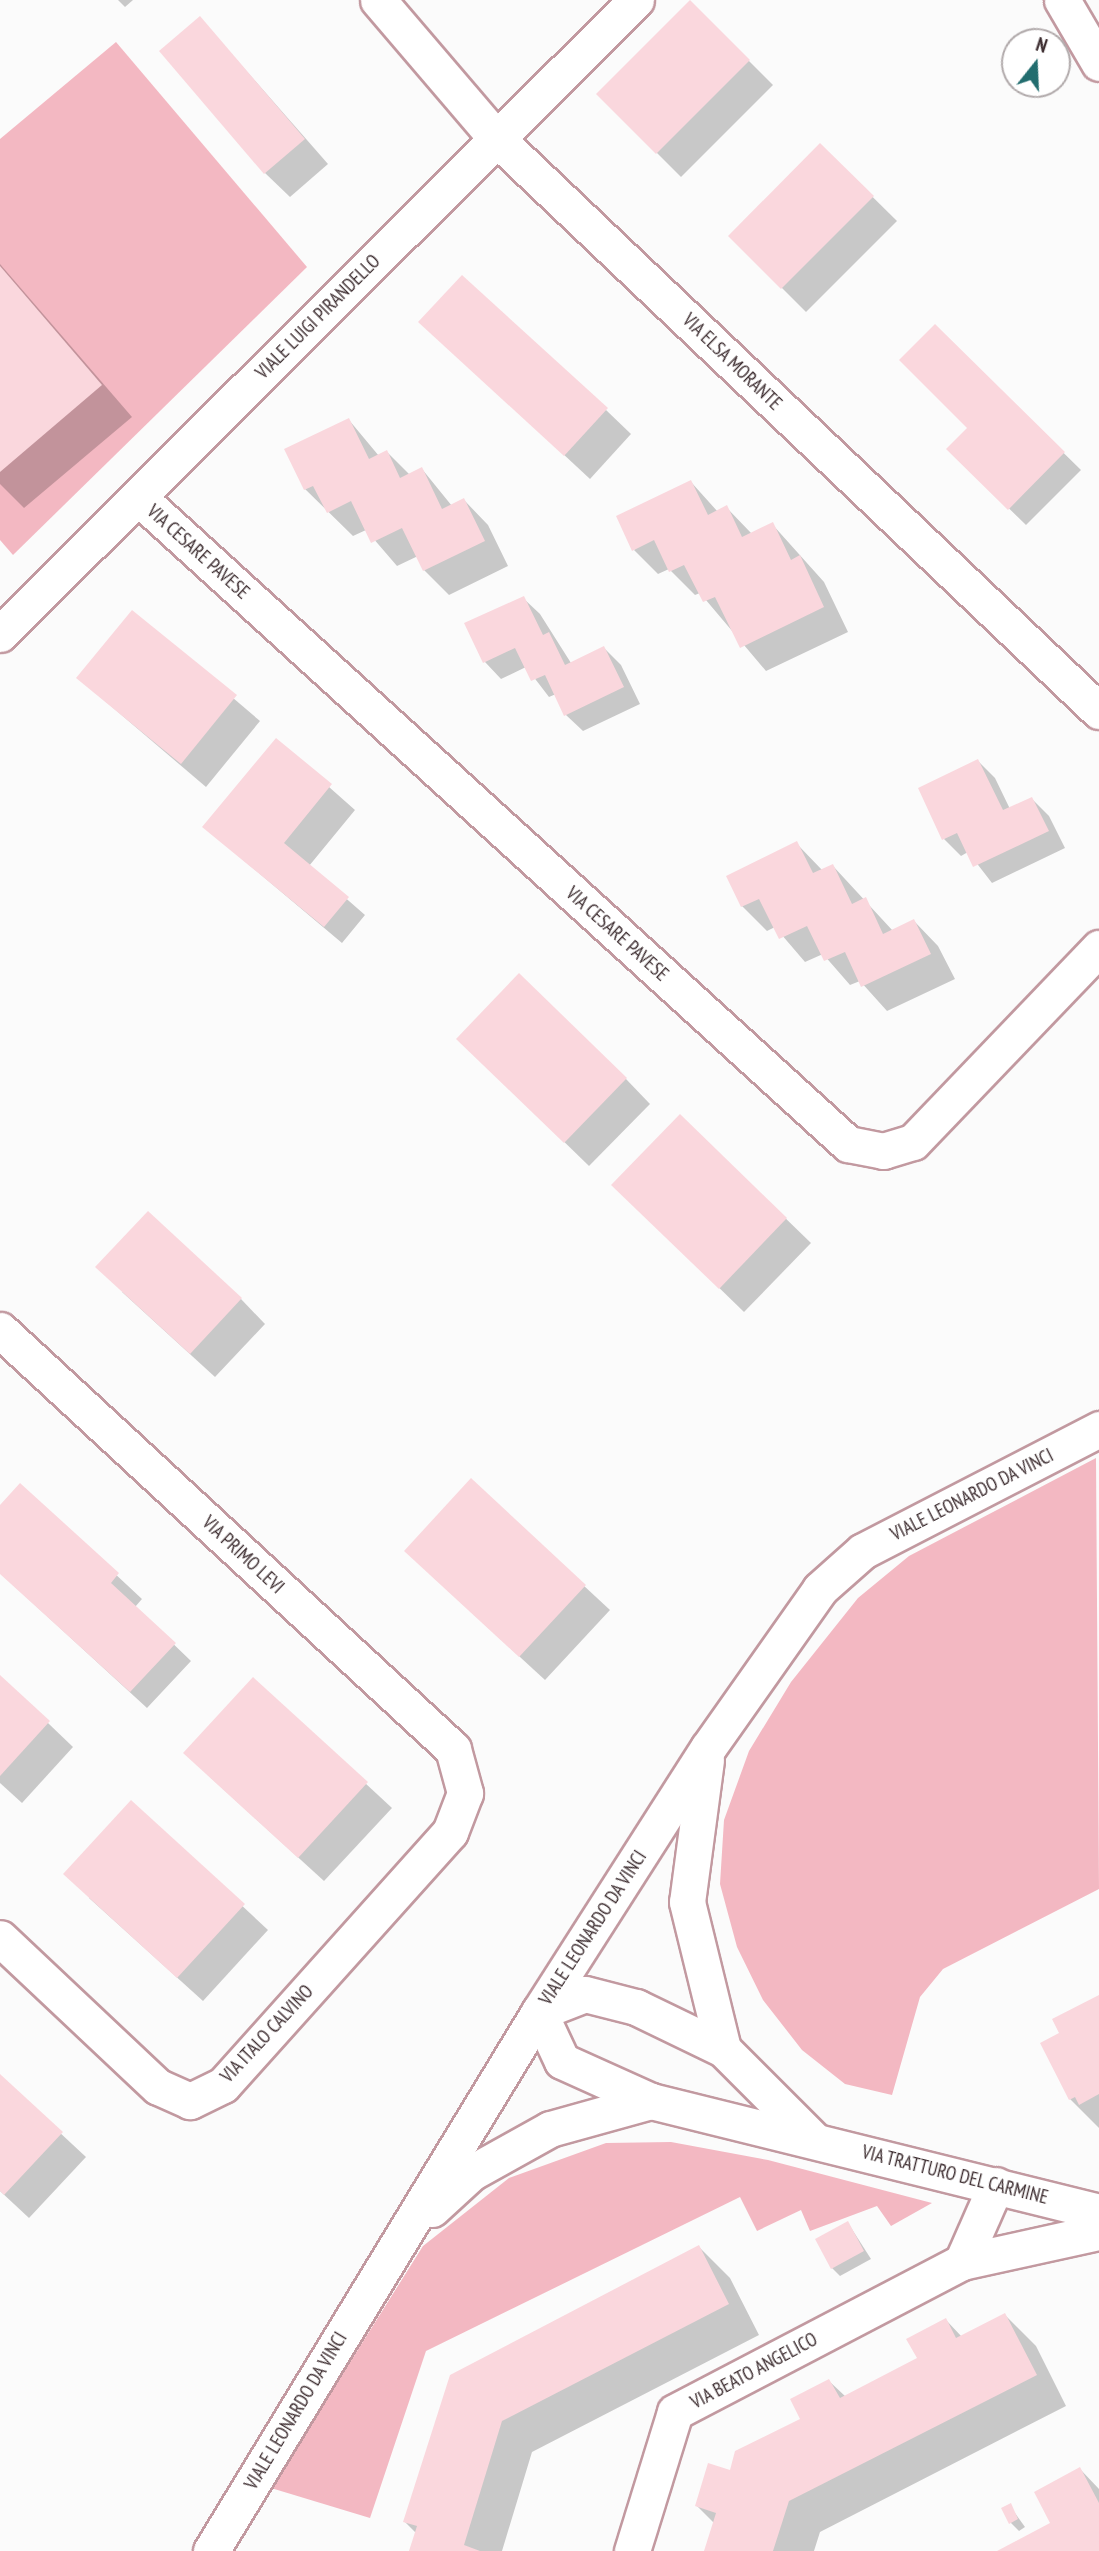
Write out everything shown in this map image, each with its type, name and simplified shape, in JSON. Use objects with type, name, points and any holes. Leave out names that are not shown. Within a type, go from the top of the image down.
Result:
[{"type":"street","name":"VIA ELSA MORANTE","points":[[378,0],[496,138],[1099,711]]},
{"type":"street","name":"VIALE LUIGI PIRANDELLO","points":[[4,623],[138,497],[636,0]]},
{"type":"street","points":[[1062,0],[1099,62]]},
{"type":"street","name":"VIA CESARE PAVESE","points":[[138,497],[848,1144],[883,1151],[913,1142],[1099,948]]},
{"type":"street","name":"VIA PRIMO LEVI","points":[[0,1330],[453,1749],[465,1793]]},
{"type":"street","name":"VIALE LEONARDO DA VINCI","points":[[211,2551],[539,2012],[708,1748],[820,1589],[863,1551],[1099,1429]]},
{"type":"street","points":[[708,1748],[687,1902],[723,2049]]},
{"type":"street","name":"VIA ITALO CALVINO","points":[[0,1938],[158,2087],[190,2101],[223,2085],[450,1832],[465,1793]]},
{"type":"street","points":[[539,2012],[585,1994],[636,2007],[723,2049],[812,2138]]},
{"type":"street","name":"VIA TRATTURO DEL CARMINE","points":[[539,2012],[562,2062],[651,2101],[812,2138],[1099,2212]]},
{"type":"street","points":[[399,2240],[471,2173],[550,2129],[651,2101]]},
{"type":"street","points":[[962,2262],[996,2185]]},
{"type":"street","name":"VIA BEATO ANGELICO","points":[[632,2551],[675,2412],[962,2262],[1099,2232]]},
{"type":"shaded area","points":[[116,42],[307,267],[13,555],[0,540],[0,139]]},
{"type":"shaded area","points":[[1096,1458],[1099,1889],[943,1969],[920,1997],[892,2095],[845,2084],[802,2050],[763,2000],[737,1947],[720,1884],[724,1820],[749,1751],[791,1682],[858,1598],[909,1556]]},
{"type":"shaded area","points":[[671,2142],[768,2160],[932,2203],[891,2226],[877,2206],[810,2231],[801,2210],[757,2231],[740,2197],[426,2351],[370,2518],[271,2488],[423,2246],[509,2178],[606,2143]]},
{"type":"building","points":[[690,0],[750,60],[656,154],[596,94]]},
{"type":"building","points":[[200,16],[305,139],[264,174],[159,51]]},
{"type":"building","points":[[820,143],[874,196],[781,289],[728,236]]},
{"type":"building","points":[[0,266],[102,385],[0,472]]},
{"type":"building","points":[[462,275],[608,408],[564,456],[418,322]]},
{"type":"building","points":[[935,324],[1065,452],[1008,510],[946,449],[967,428],[899,360]]},
{"type":"building","points":[[349,418],[369,459],[387,450],[400,478],[422,467],[442,509],[464,498],[485,541],[423,571],[402,528],[371,543],[351,501],[327,513],[313,486],[304,490],[284,449]]},
{"type":"building","points":[[691,480],[708,515],[727,505],[742,537],[773,522],[791,560],[800,555],[824,607],[740,648],[715,597],[703,602],[684,565],[669,572],[654,540],[632,551],[616,516]]},
{"type":"building","points":[[524,596],[543,635],[549,632],[565,665],[604,646],[624,687],[564,716],[545,675],[531,681],[515,648],[483,663],[464,623]]},
{"type":"building","points":[[132,610],[237,695],[181,764],[76,678]]},
{"type":"building","points":[[276,738],[332,784],[284,843],[349,897],[324,927],[202,827]]},
{"type":"building","points":[[978,759],[1003,810],[1032,797],[1049,831],[973,867],[957,833],[942,840],[918,788]]},
{"type":"building","points":[[797,841],[813,873],[833,864],[852,904],[866,897],[883,934],[914,919],[931,954],[861,987],[845,952],[824,961],[807,926],[779,939],[759,899],[741,907],[726,876]]},
{"type":"building","points":[[519,973],[627,1078],[564,1143],[456,1039]]},
{"type":"building","points":[[680,1114],[787,1218],[719,1289],[611,1185]]},
{"type":"building","points":[[148,1211],[242,1298],[190,1354],[95,1267]]},
{"type":"building","points":[[471,1478],[586,1585],[519,1657],[404,1551]]},
{"type":"building","points":[[20,1483],[119,1573],[111,1583],[176,1643],[130,1692],[0,1574],[0,1505]]},
{"type":"building","points":[[0,1675],[50,1721],[0,1776]]},
{"type":"building","points":[[253,1677],[368,1782],[298,1858],[183,1753]]},
{"type":"building","points":[[131,1800],[245,1904],[177,1978],[63,1874]]},
{"type":"building","points":[[1099,1995],[1099,2094],[1079,2105],[1075,2097],[1069,2100],[1040,2043],[1059,2033],[1052,2019]]},
{"type":"building","points":[[0,2074],[63,2132],[4,2195],[0,2191]]},
{"type":"building","points":[[848,2221],[864,2251],[831,2269],[815,2239]]},
{"type":"building","points":[[699,2245],[729,2304],[502,2421],[464,2545],[480,2551],[409,2551],[417,2526],[403,2522],[450,2375]]},
{"type":"building","points":[[1005,2313],[1037,2375],[789,2501],[773,2551],[704,2551],[716,2513],[695,2506],[708,2463],[730,2470],[735,2451],[800,2419],[790,2399],[829,2379],[840,2398],[917,2358],[906,2339],[946,2318],[956,2338]]},
{"type":"building","points":[[1080,2467],[1099,2503],[1099,2551],[997,2551],[1050,2523],[1034,2492]]},
{"type":"building","points":[[1011,2503],[1018,2519],[1009,2524],[1001,2508]]}]
